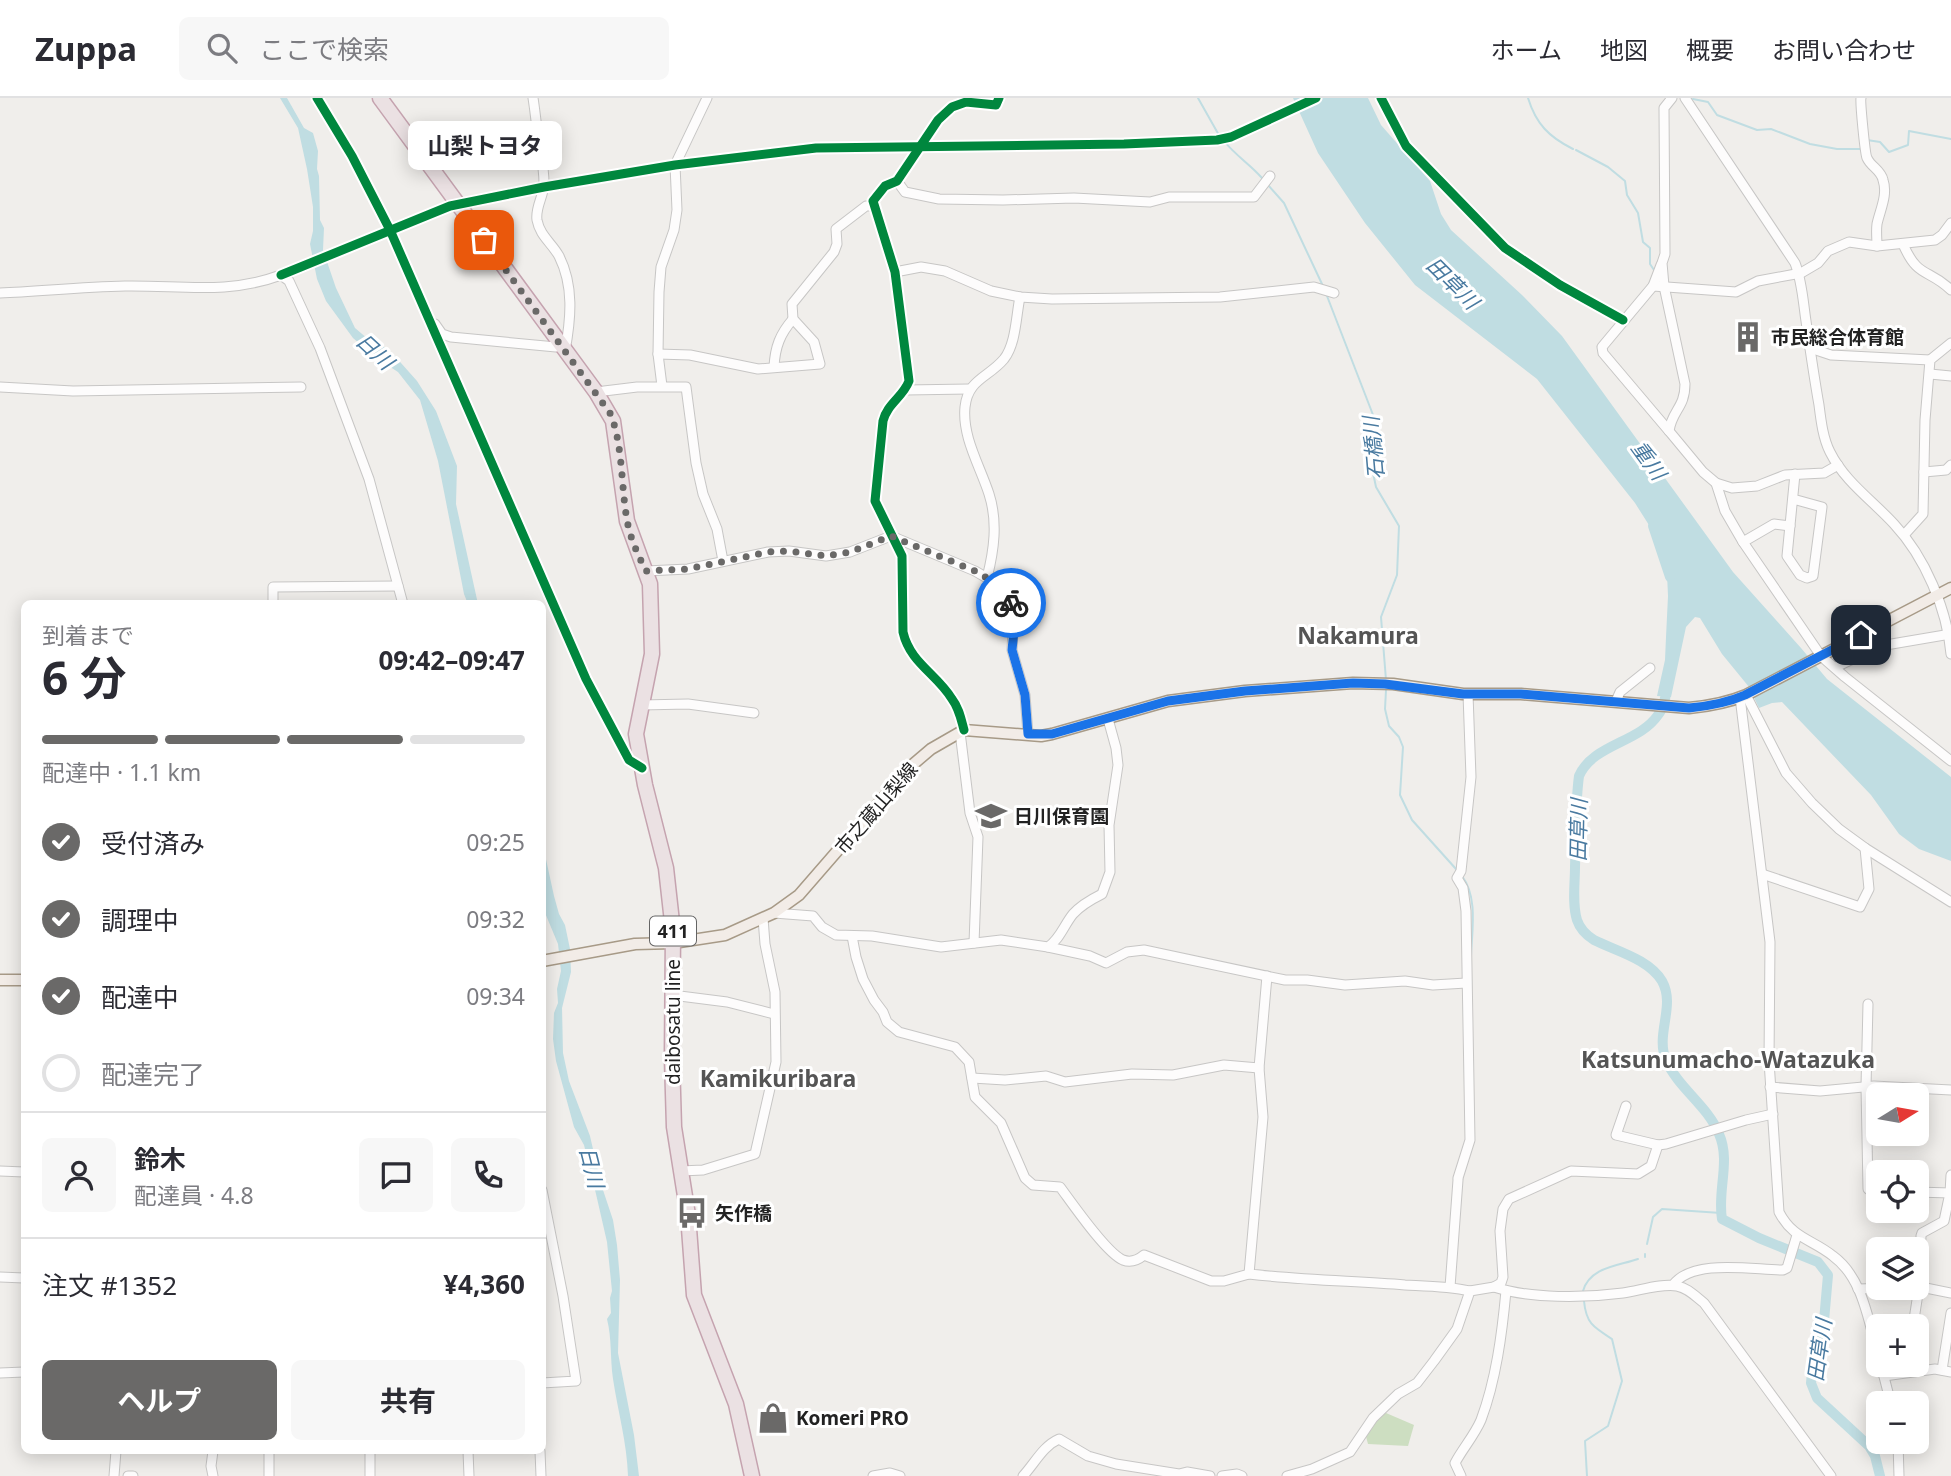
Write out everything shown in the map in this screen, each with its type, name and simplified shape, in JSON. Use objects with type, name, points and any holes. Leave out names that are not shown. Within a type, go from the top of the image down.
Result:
[{"type":"highway","name":"daibosatu line","points":[[380,98],[596,392],[613,421],[627,521],[650,584],[652,654],[636,734],[666,868],[673,943],[674,1127],[696,1305],[731,1390],[752,1476]]},
{"type":"main road","points":[[962,731],[1052,734],[1168,701],[1326,684],[1387,684],[1468,694],[1521,694],[1706,707],[1726,703],[1744,695],[1951,588]]},
{"type":"main road","name":"市之蔵山梨線","points":[[546,960],[635,944],[673,943],[725,935],[769,916],[808,887],[917,760],[962,731]]},
{"type":"main road","points":[[0,981],[21,980]]},
{"type":"street","points":[[317,98],[352,156],[390,230],[586,679],[629,760],[642,768]]},
{"type":"street","points":[[428,319],[435,323],[442,334],[451,337],[563,348],[570,320],[570,300],[567,277],[558,254],[541,234],[537,219],[544,187],[544,160],[537,135],[533,98]]},
{"type":"street","points":[[662,386],[658,354],[661,267],[674,230],[677,210],[676,165],[706,98]]},
{"type":"street","points":[[974,943],[978,837],[970,813],[962,731],[953,700],[940,683],[915,660],[906,645],[903,632],[902,556],[875,501],[883,421],[893,402],[906,390],[909,381],[895,272],[873,201],[885,186],[897,181],[938,120],[952,107],[966,102],[996,105],[999,98]]},
{"type":"street","points":[[0,293],[125,286],[230,288],[257,284],[457,204],[544,187],[676,165],[803,149],[1217,140],[1231,137],[1316,98]]},
{"type":"street","points":[[1672,98],[1664,108],[1665,254],[1653,286],[1602,347],[1603,354],[1716,484],[1725,510],[1743,542],[1820,657],[1836,667],[1951,761]]},
{"type":"street","points":[[1685,98],[1787,248],[1798,272],[1824,434],[1838,465],[1853,485],[1904,535],[1936,596],[1950,635],[1951,654]]},
{"type":"street","points":[[1861,98],[1859,107],[1863,120],[1864,150],[1867,160],[1883,179],[1884,188],[1877,225],[1877,246]]},
{"type":"street","points":[[897,181],[905,192],[939,199],[1074,198],[1150,202],[1169,197],[1254,197],[1268,178]]},
{"type":"street","points":[[658,354],[690,355],[758,369],[820,364],[814,342],[793,319],[792,304],[834,252],[837,244],[836,229],[866,206],[873,206]]},
{"type":"street","points":[[1653,286],[1736,292],[1758,281],[1810,270],[1828,251],[1849,242],[1877,246],[1935,240],[1951,223]]},
{"type":"street","points":[[1903,244],[1920,272],[1941,281],[1951,290]]},
{"type":"street","points":[[1661,263],[1685,384],[1683,402],[1671,419],[1670,431]]},
{"type":"street","points":[[895,272],[921,267],[945,271],[974,286],[1020,297],[1168,299],[1220,297],[1314,287],[1334,293]]},
{"type":"street","points":[[281,275],[289,281],[325,360],[369,479],[402,600]]},
{"type":"street","points":[[906,390],[969,388],[1003,359],[1009,349],[1020,297]]},
{"type":"street","points":[[774,367],[781,334],[793,319]]},
{"type":"street","points":[[1810,348],[1831,355],[1930,360],[1951,343]]},
{"type":"street","points":[[1904,535],[1923,514],[1925,420],[1930,360]]},
{"type":"street","points":[[1930,374],[1951,376]]},
{"type":"street","points":[[596,392],[662,386],[686,387],[696,463],[703,494],[717,529],[723,561]]},
{"type":"street","points":[[0,387],[74,391],[301,387]]},
{"type":"street","points":[[969,388],[964,419],[992,506],[995,546],[987,578]]},
{"type":"street","points":[[1716,484],[1745,488],[1795,474],[1824,473],[1838,465]]},
{"type":"street","points":[[1924,472],[1946,470],[1951,465]]},
{"type":"street","points":[[1793,499],[1822,507],[1813,576],[1807,578],[1800,575],[1787,556],[1795,474]]},
{"type":"street","points":[[1743,542],[1774,524],[1790,526]]},
{"type":"street","points":[[646,571],[688,569],[789,551],[826,556],[850,552],[891,536],[987,578],[1016,611],[1012,650],[1025,695],[1028,734]]},
{"type":"street","points":[[272,600],[272,587],[398,586]]},
{"type":"street","points":[[1836,667],[1880,646],[1950,635]]},
{"type":"street","points":[[1616,701],[1620,692],[1650,668]]},
{"type":"street","points":[[1450,1287],[1458,1179],[1470,1140],[1466,900],[1459,874],[1471,777],[1468,694]]},
{"type":"street","points":[[1744,695],[1786,773],[1839,829],[1951,902]]},
{"type":"street","points":[[1744,695],[1770,942],[1770,1087],[1777,1199],[1784,1222],[1797,1240],[1838,1260],[1852,1276],[1868,1314]]},
{"type":"street","points":[[641,705],[688,704],[754,713]]},
{"type":"street","points":[[1048,947],[1063,931],[1074,913],[1087,901],[1102,894],[1110,872],[1109,825],[1118,765],[1108,719]]},
{"type":"street","points":[[1762,874],[1856,908],[1860,907],[1869,889],[1865,848]]},
{"type":"street","points":[[681,1171],[703,1170],[755,1154],[776,1062],[775,992],[765,944],[769,916],[814,916],[830,933],[836,935],[872,936],[941,947],[1001,940],[1090,956],[1106,963],[1127,952],[1144,950],[1267,976],[1345,985],[1405,981],[1433,985],[1466,983]]},
{"type":"street","points":[[852,936],[863,979],[887,1022],[899,1032],[955,1047],[969,1062],[975,1097],[1001,1123],[1025,1178],[1033,1185],[1060,1187],[1108,1248],[1123,1259],[1136,1261],[1144,1255],[1211,1281],[1224,1281],[1249,1274],[1450,1287],[1470,1291],[1494,1287],[1502,1283],[1500,1231],[1503,1209],[1509,1199],[1571,1171],[1638,1174],[1651,1166],[1658,1146]]},
{"type":"street","points":[[1249,1274],[1263,1117],[1259,1068],[1267,976]]},
{"type":"street","points":[[672,995],[727,1002],[774,1014]]},
{"type":"street","points":[[1866,1083],[1868,1004]]},
{"type":"street","points":[[972,1078],[1005,1080],[1046,1076],[1065,1082],[1132,1074],[1173,1075],[1224,1065],[1259,1068]]},
{"type":"street","points":[[1770,1087],[1820,1091],[1866,1087]]},
{"type":"street","points":[[1929,1089],[1951,1090]]},
{"type":"street","points":[[1626,1106],[1616,1135],[1658,1146],[1773,1114]]},
{"type":"street","points":[[0,1171],[21,1172]]},
{"type":"street","points":[[1921,1237],[1944,1221],[1951,1193],[1951,1175]]},
{"type":"street","points":[[1929,1192],[1951,1193]]},
{"type":"street","points":[[546,1224],[564,1296],[576,1381],[546,1383]]},
{"type":"street","points":[[1673,1285],[1679,1277],[1689,1273],[1721,1267],[1783,1270],[1787,1268],[1797,1240]]},
{"type":"street","points":[[0,1277],[21,1278]]},
{"type":"street","points":[[1494,1287],[1506,1291],[1596,1296],[1673,1285],[1688,1290],[1704,1303],[1831,1476]]},
{"type":"street","points":[[1929,1289],[1951,1293]]},
{"type":"street","points":[[1858,1290],[1866,1290]]},
{"type":"street","points":[[1287,1476],[1312,1469],[1350,1452],[1373,1418],[1398,1394],[1417,1382],[1434,1361],[1457,1329],[1470,1291]]},
{"type":"street","points":[[1461,1476],[1455,1463],[1474,1436],[1482,1418],[1502,1334],[1506,1291]]},
{"type":"street","points":[[1946,1371],[1951,1313]]},
{"type":"street","points":[[0,1373],[21,1372]]},
{"type":"street","points":[[1023,1476],[1038,1456],[1059,1439],[1088,1456],[1116,1464],[1210,1476]]},
{"type":"street","points":[[114,1476],[116,1454]]},
{"type":"street","points":[[213,1454],[213,1476]]},
{"type":"street","points":[[269,1454],[269,1476]]},
{"type":"street","points":[[370,1454],[370,1476]]},
{"type":"street","points":[[468,1454],[469,1476]]},
{"type":"street","points":[[540,1454],[541,1476]]},
{"type":"street","points":[[1898,1454],[1899,1476]]},
{"type":"street","points":[[873,1476],[890,1473],[900,1476]]},
{"type":"street","points":[[1222,1476],[1242,1476]]},
{"type":"green space","points":[[1386,1413],[1414,1425],[1408,1446],[1368,1444],[1365,1433],[1378,1415]]},
{"type":"water","name":"日川","points":[[280,98],[287,98],[304,128],[313,133],[318,151],[320,220],[324,228],[323,250],[336,288],[355,328],[375,345],[383,346],[393,354],[417,381],[436,411],[457,466],[456,504],[477,600],[466,600],[464,594],[438,461],[420,400],[398,372],[353,338],[326,301],[317,279],[310,244],[313,207],[298,128]]},
{"type":"water","name":"重川","points":[[1293,98],[1368,98],[1381,125],[1430,181],[1441,214],[1451,230],[1562,336],[1733,572],[1827,679],[1951,777],[1951,861],[1919,849],[1899,834],[1871,795],[1782,702],[1759,708],[1749,687],[1722,654],[1700,618],[1695,617],[1686,627],[1671,697],[1657,696],[1665,660],[1668,596],[1666,552],[1635,503],[1537,379],[1415,285],[1365,223],[1318,153]]},
{"type":"water","name":"日川","points":[[546,859],[570,949],[571,972],[562,1008],[563,1053],[569,1081],[590,1136],[613,1220],[617,1245],[620,1280],[618,1353],[639,1476],[628,1476],[613,1379],[607,1319],[611,1313],[612,1291],[607,1242],[584,1145],[574,1127],[556,1061],[554,1013],[558,1003],[557,989],[561,971],[558,944],[546,915]]},
{"type":"waterway","name":"石橋川","points":[[1198,98],[1220,137]]},
{"type":"waterway","points":[[1528,98],[1544,129],[1573,149]]},
{"type":"waterway","points":[[1693,99],[1708,102],[1717,115],[1757,130],[1771,129],[1810,144],[1837,149],[1862,149]]},
{"type":"waterway","points":[[1867,140],[1880,142],[1889,152],[1908,145],[1909,131],[1951,139]]},
{"type":"waterway","name":"石橋川","points":[[1224,141],[1262,178]]},
{"type":"waterway","points":[[1576,150],[1608,167],[1625,181],[1627,195],[1638,213],[1643,242],[1650,248],[1650,264],[1654,270]]},
{"type":"waterway","name":"石橋川","points":[[1268,185],[1284,203],[1322,284]]},
{"type":"waterway","name":"石橋川","points":[[1327,296],[1375,420],[1372,468],[1376,487],[1399,526],[1397,575],[1381,617],[1386,680]]},
{"type":"waterway","name":"田草川","points":[[1653,526],[1670,577]]},
{"type":"waterway","name":"田草川","points":[[1668,683],[1662,708],[1650,724],[1595,757],[1579,776],[1574,894],[1577,920],[1591,938],[1641,961],[1662,981],[1667,1000],[1663,1040],[1666,1060],[1714,1124],[1722,1144],[1722,1219],[1759,1238],[1818,1262],[1828,1275],[1824,1321],[1813,1362],[1811,1383],[1817,1398],[1869,1446],[1875,1456],[1880,1476]]},
{"type":"waterway","name":"石橋川","points":[[1386,690],[1385,709],[1389,726],[1399,737],[1403,747],[1400,795],[1412,820],[1456,869]]},
{"type":"waterway","name":"石橋川","points":[[1462,876],[1472,904],[1471,956]]},
{"type":"waterway","points":[[1647,1244],[1653,1217],[1662,1209],[1721,1213]]},
{"type":"waterway","points":[[1583,1291],[1598,1272],[1638,1259]]},
{"type":"waterway","points":[[1584,1301],[1592,1324],[1612,1339],[1622,1381],[1608,1426],[1585,1441],[1587,1476]]},
{"type":"cycle path","points":[[317,98],[352,156],[390,230],[586,679],[629,760],[642,768]]},
{"type":"cycle path","points":[[964,730],[954,702],[906,643],[903,632],[902,556],[875,501],[883,421],[909,381],[895,272],[873,201],[885,186],[897,181],[938,120],[952,107],[966,102],[996,105],[999,98]]},
{"type":"cycle path","points":[[281,275],[450,206],[544,187],[675,165],[816,148],[1124,144],[1217,140],[1231,137],[1316,98]]},
{"type":"cycle path","points":[[1381,98],[1406,146],[1505,248],[1560,285],[1623,320]]},
{"type":"way so far","points":[[484,240],[610,413],[627,521],[646,571],[688,569],[768,552],[789,551],[826,556],[850,552],[891,536],[975,571],[987,578],[1011,603]]},
{"type":"place","name":"山梨トヨタ","points":[[484,240]]},
{"type":"place","name":"市民総合体育館","points":[[1748,337]]},
{"type":"place","name":"日川保育園","points":[[991,816]]},
{"type":"place","name":"矢作橋","points":[[692,1213]]},
{"type":"place","name":"Komeri PRO","points":[[773,1418]]},
{"type":"district","name":"Nakamura","points":[[1358,635]]},
{"type":"district","name":"Katsunumacho-Watazuka","points":[[1728,1059]]},
{"type":"district","name":"Kamikuribara","points":[[778,1078]]},
{"type":"route","points":[[1011,603],[1016,611],[1012,650],[1025,695],[1028,734],[1041,736],[1168,701],[1245,691],[1364,682],[1463,694],[1521,694],[1689,708],[1706,707],[1745,695],[1861,635]]}]
